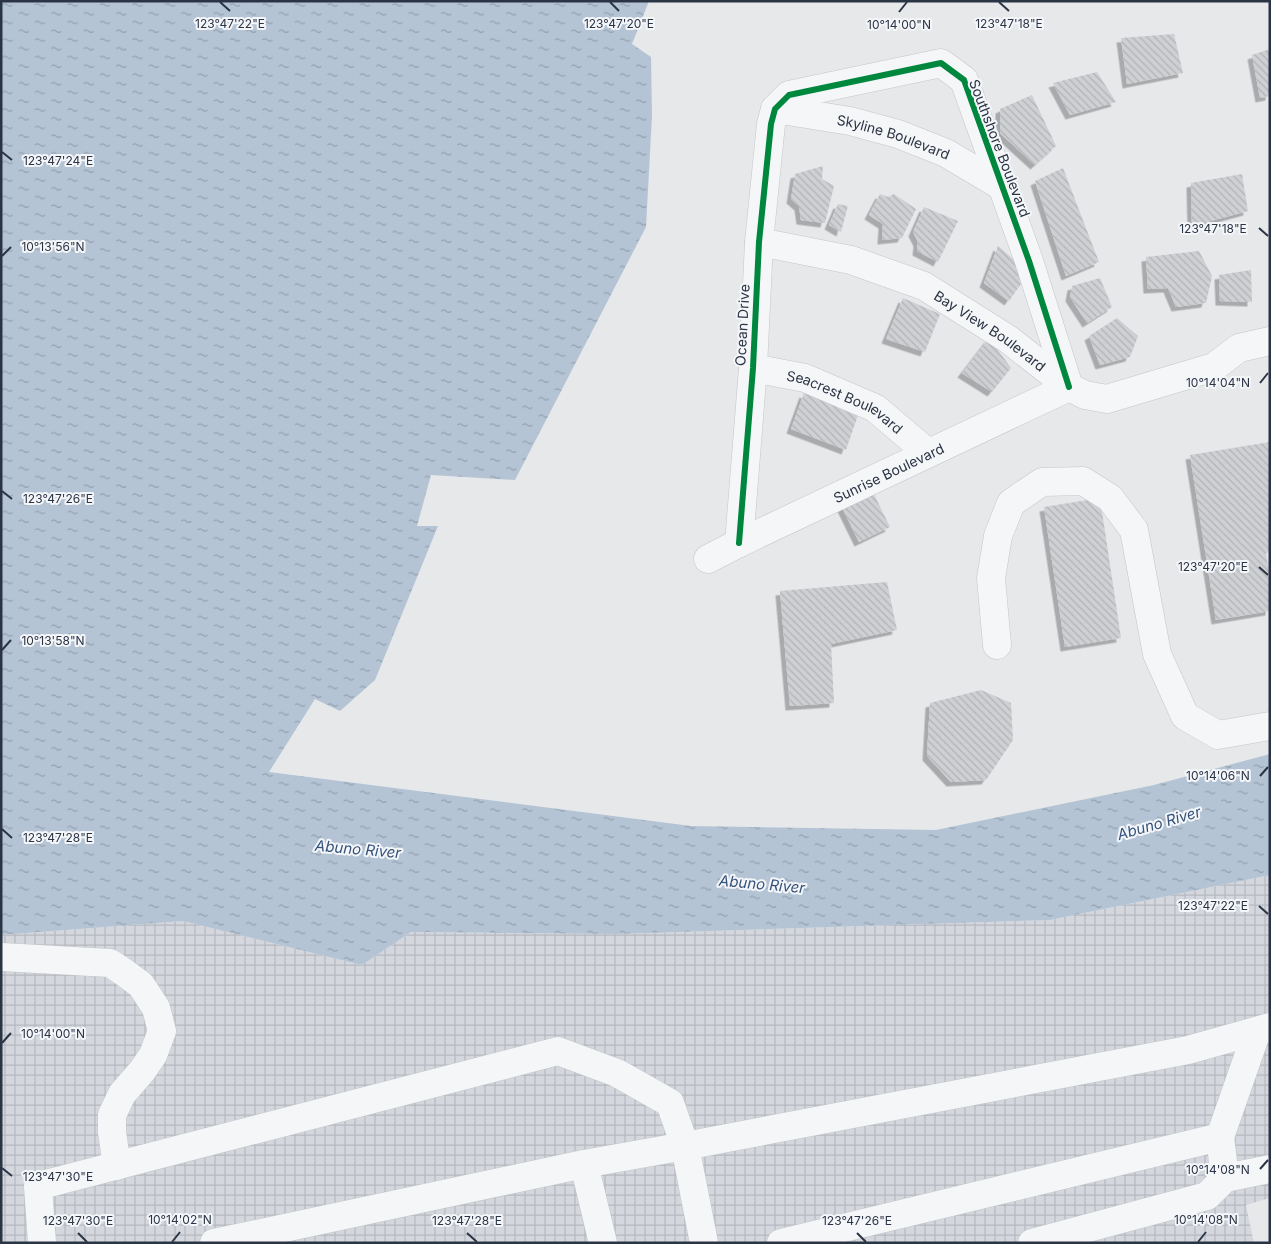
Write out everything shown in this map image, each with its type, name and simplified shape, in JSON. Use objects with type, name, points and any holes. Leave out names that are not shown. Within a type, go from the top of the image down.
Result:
[{"type":"street","name":"Southshore Boulevard","points":[[776,109],[789,95],[941,63],[964,80],[1029,261],[1069,387]]},
{"type":"street","name":"Skyline Boulevard","points":[[776,109],[850,121],[898,134],[946,153],[1003,187]]},
{"type":"street","name":"Ocean Drive","points":[[739,543],[753,368],[759,242],[771,124],[776,109]]},
{"type":"street","name":"Bay View Boulevard","points":[[759,242],[851,260],[924,286],[1008,339],[1069,387],[1085,395],[1107,399],[1214,367],[1240,348],[1270,341]]},
{"type":"street","name":"Southshore Boulevard","points":[[1008,339],[1021,337],[1032,330],[1039,320],[1042,307],[1039,294]]},
{"type":"street","name":"Seacrest Boulevard","points":[[753,368],[805,378],[874,408],[928,453]]},
{"type":"street","name":"Sunrise Boulevard","points":[[708,559],[1069,387]]},
{"type":"street","points":[[998,645],[992,578],[998,536],[1011,503],[1042,482],[1082,481],[1110,498],[1134,530],[1157,654],[1185,716],[1218,736],[1270,726]]},
{"type":"street","points":[[2,957],[110,963],[142,985],[156,1008],[162,1031],[153,1055],[122,1094],[112,1115],[112,1132],[117,1166]]},
{"type":"street","points":[[1225,1178],[1220,1137],[1263,1029]]},
{"type":"street","points":[[214,1243],[584,1164],[1188,1050],[1263,1029]]},
{"type":"street","points":[[42,1243],[38,1186],[558,1051],[617,1073],[670,1103],[685,1146],[704,1243]]},
{"type":"street","points":[[781,1243],[1220,1137]]},
{"type":"street","points":[[584,1164],[603,1243]]},
{"type":"street","points":[[1032,1243],[1207,1196],[1225,1178],[1270,1169]]},
{"type":"shaded area","points":[[1270,875],[1270,1198],[1246,1205],[1254,1243],[1,1243],[1,935],[183,921],[362,965],[411,932],[616,934],[1050,920]]},
{"type":"water","name":"Abuno River","points":[[1,1],[649,1],[632,44],[651,57],[652,116],[646,227],[515,480],[431,475],[417,526],[438,526],[375,680],[340,711],[315,699],[269,772],[691,826],[936,830],[1154,785],[1270,754],[1270,875],[1050,920],[616,934],[411,932],[362,965],[183,921],[1,935]]},
{"type":"building","points":[[1174,34],[1183,73],[1127,84],[1121,38]]},
{"type":"building","points":[[1270,49],[1270,96],[1260,98],[1252,55]]},
{"type":"building","points":[[1097,72],[1116,102],[1070,115],[1053,83]]},
{"type":"building","points":[[1032,95],[1056,146],[1035,165],[1000,133],[1000,109]]},
{"type":"building","points":[[823,166],[822,179],[834,186],[825,223],[801,220],[799,206],[791,199],[795,174]]},
{"type":"building","points":[[1063,168],[1099,262],[1066,276],[1035,181]]},
{"type":"building","points":[[1242,174],[1248,211],[1192,226],[1191,183]]},
{"type":"building","points":[[880,194],[888,197],[894,194],[916,209],[902,238],[882,240],[883,224],[869,215]]},
{"type":"building","points":[[838,204],[848,206],[841,232],[829,225]]},
{"type":"building","points":[[924,207],[958,221],[938,262],[917,251],[918,242],[913,232]]},
{"type":"building","points":[[998,246],[1018,263],[1021,284],[1009,301],[984,283]]},
{"type":"building","points":[[1199,251],[1212,276],[1206,303],[1176,307],[1168,288],[1148,289],[1146,257]]},
{"type":"building","points":[[1251,270],[1252,302],[1220,301],[1219,275]]},
{"type":"building","points":[[1100,278],[1112,307],[1087,323],[1070,297],[1072,286]]},
{"type":"building","points":[[903,298],[940,314],[925,352],[886,339]]},
{"type":"building","points":[[1117,318],[1138,336],[1130,357],[1100,365],[1089,336]]},
{"type":"building","points":[[989,338],[1011,368],[992,392],[962,373]]},
{"type":"building","points":[[804,393],[858,415],[846,450],[791,429]]},
{"type":"building","points":[[1270,442],[1270,552],[1266,553],[1270,580],[1270,611],[1216,620],[1190,455]]},
{"type":"building","points":[[870,486],[890,527],[859,542],[839,501]]},
{"type":"building","points":[[1100,498],[1121,638],[1065,647],[1044,507]]},
{"type":"building","points":[[887,582],[897,630],[831,644],[834,703],[790,706],[780,591]]},
{"type":"building","points":[[981,690],[1011,703],[1013,740],[986,780],[951,782],[927,756],[930,703]]},
{"type":"cycle path","points":[[739,543],[753,368],[759,242],[771,124],[775,109],[789,95],[941,63],[964,80],[1029,261],[1069,387]]}]
